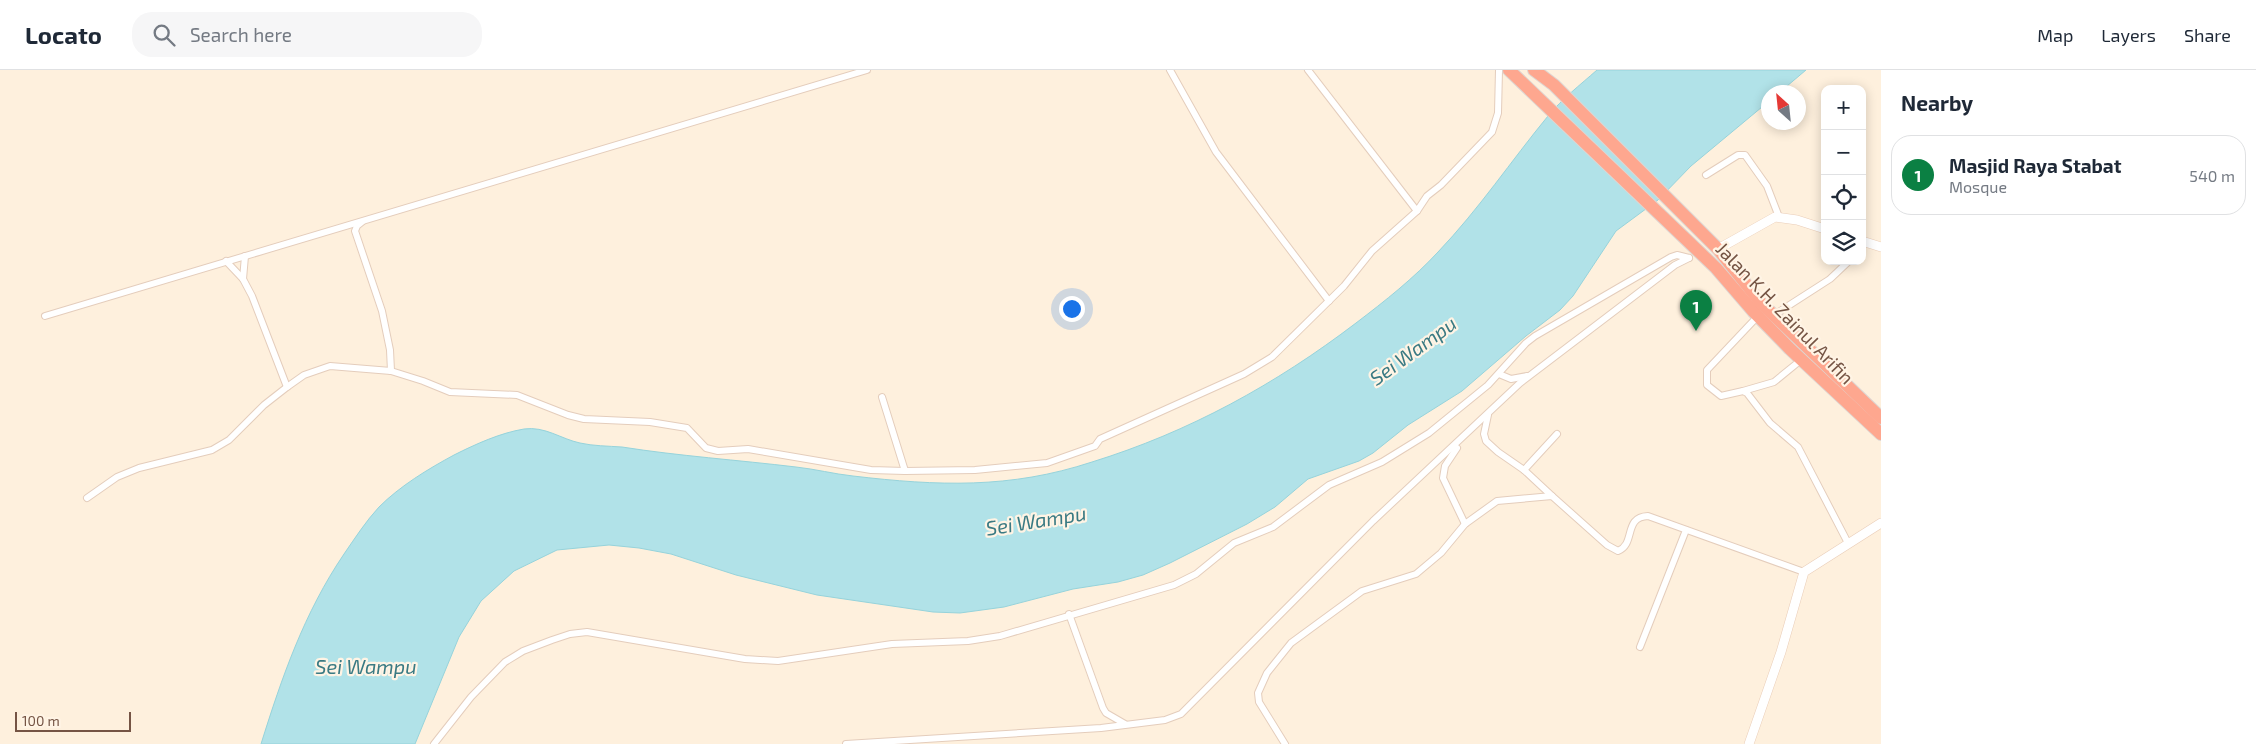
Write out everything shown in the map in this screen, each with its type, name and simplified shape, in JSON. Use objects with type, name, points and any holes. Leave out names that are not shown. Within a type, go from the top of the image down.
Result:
[{"type":"highway","name":"Jalan K.H. Zainul Arifin","points":[[1509,70],[1686,238],[1694,255],[1716,268],[1766,318],[1881,418]]},
{"type":"highway","name":"Jalan K.H. Zainul Arifin","points":[[1536,70],[1554,85],[1718,249],[1766,318],[1801,360],[1881,434]]},
{"type":"street","points":[[46,316],[867,70]]},
{"type":"street","points":[[1170,70],[1216,152],[1329,301]]},
{"type":"street","points":[[1308,70],[1417,210]]},
{"type":"street","points":[[87,498],[108,482],[139,468],[212,450],[244,426],[264,405],[287,387],[304,375],[330,366],[391,371],[423,380],[450,392],[517,395],[568,415],[584,419],[650,422],[687,428],[706,448],[718,451],[748,449],[871,470],[975,470],[1047,463],[1095,446],[1100,439],[1244,374],[1272,357],[1329,301],[1372,252],[1417,210],[1427,196],[1441,185],[1492,132],[1498,113],[1500,70]]},
{"type":"street","points":[[1706,175],[1740,154],[1745,154],[1767,186],[1779,217]]},
{"type":"street","points":[[1718,249],[1771,219],[1779,217],[1821,228]]},
{"type":"street","points":[[365,219],[357,226],[355,231],[382,312],[390,350],[391,371]]},
{"type":"street","points":[[1866,243],[1881,247]]},
{"type":"street","points":[[846,744],[1126,725],[1165,720],[1186,710],[1360,534],[1488,414],[1535,372],[1675,265],[1694,255]]},
{"type":"street","points":[[434,744],[471,697],[505,662],[523,651],[570,634],[587,632],[745,659],[778,660],[892,644],[968,641],[1000,636],[1069,614],[1129,600],[1174,585],[1196,574],[1234,543],[1273,528],[1328,485],[1382,462],[1429,433],[1469,402],[1499,374],[1522,347],[1536,336],[1671,257],[1694,255]]},
{"type":"street","points":[[243,279],[245,256]]},
{"type":"street","points":[[226,261],[243,279],[252,296],[287,387]]},
{"type":"street","points":[[1801,360],[1774,382],[1743,391],[1722,396],[1708,385],[1707,370],[1766,318],[1830,279],[1845,265]]},
{"type":"street","points":[[1499,374],[1511,379],[1523,378],[1535,372]]},
{"type":"street","points":[[1743,391],[1749,395],[1770,423],[1798,447],[1848,544]]},
{"type":"street","points":[[882,397],[905,471]]},
{"type":"street","points":[[1488,414],[1484,434],[1486,441],[1524,470],[1607,545],[1618,551],[1623,548],[1633,523],[1639,517],[1648,516],[1804,572]]},
{"type":"street","points":[[1524,470],[1557,434]]},
{"type":"street","points":[[1463,439],[1445,466],[1443,478],[1465,524]]},
{"type":"street","points":[[1285,744],[1259,702],[1258,693],[1267,673],[1288,646],[1362,591],[1408,578],[1424,568],[1441,553],[1465,524],[1503,500],[1552,496]]},
{"type":"street","points":[[1750,744],[1804,572],[1881,523]]},
{"type":"street","points":[[1640,648],[1686,530]]},
{"type":"street","points":[[1069,614],[1102,708],[1111,717],[1126,725]]},
{"type":"water","name":"Sei Wampu","points":[[1597,70],[1806,70],[1788,85],[1761,85],[1761,108],[1691,166],[1658,200],[1616,231],[1573,296],[1560,310],[1526,336],[1462,391],[1408,425],[1373,453],[1359,461],[1308,479],[1275,507],[1247,524],[1143,575],[1118,582],[1073,589],[1004,607],[960,613],[933,612],[817,595],[736,575],[671,554],[639,548],[609,545],[557,550],[514,571],[481,601],[459,637],[415,744],[261,744],[295,646],[317,599],[344,554],[370,518],[387,499],[415,478],[454,455],[497,436],[524,429],[539,429],[590,445],[622,447],[915,482],[974,483],[1003,481],[1062,471],[1092,462],[1163,436],[1230,404],[1295,366],[1356,323],[1419,271],[1453,236],[1548,116]]},
{"type":"place","name":"Masjid Raya Stabat","points":[[1696,331]]}]
